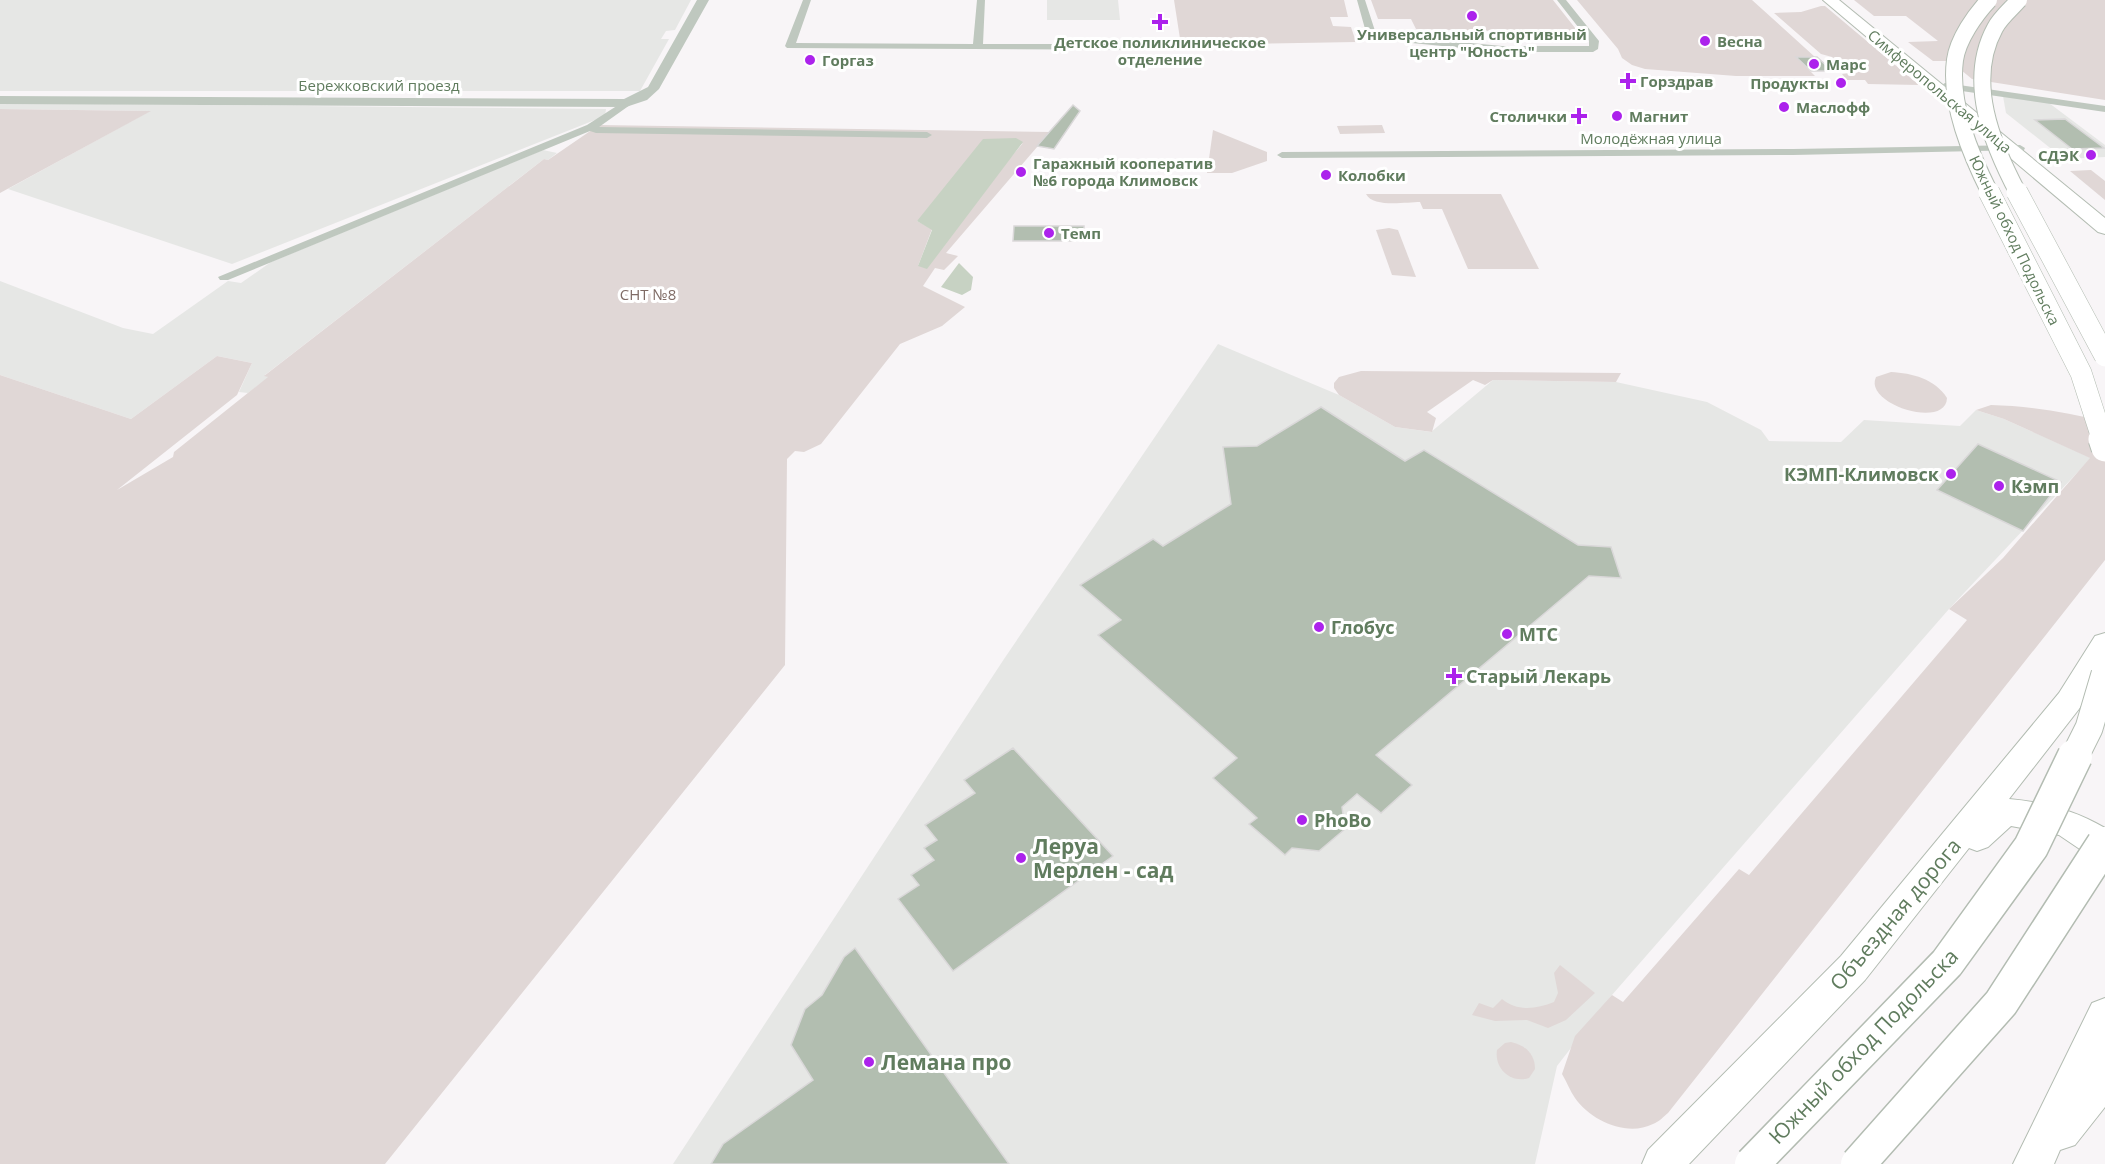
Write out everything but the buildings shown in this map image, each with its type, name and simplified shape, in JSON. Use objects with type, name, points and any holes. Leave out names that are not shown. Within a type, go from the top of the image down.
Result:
[{"type":"main road","name":"Симферопольская улица","points":[[1830,0],[2014,148],[2105,217]]},
{"type":"main road","name":"Симферопольская улица","points":[[1842,0],[1945,86],[2105,228]]},
{"type":"main road","name":"Южный обход Подольска","points":[[1989,0],[1972,19],[1955,59],[1957,108],[1974,162],[2081,373],[2105,448]]},
{"type":"main road","name":"Южный обход Подольска","points":[[2019,0],[1997,24],[1987,43],[1981,63],[1984,111],[2001,162],[2105,356]]},
{"type":"main road","name":"Объездная дорога","points":[[1662,1164],[1854,968],[2069,701],[2105,644]]},
{"type":"main road","name":"Южный обход Подольска","points":[[1752,1164],[1954,954],[2031,847],[2090,728],[2105,674]]},
{"type":"main road","points":[[1918,890],[2005,812],[2062,820],[2089,834],[2105,848]]},
{"type":"main road","points":[[1857,1164],[2001,1003],[2105,842]]},
{"type":"main road","points":[[2033,1164],[2105,1016]]},
{"type":"main road","points":[[2033,1164],[2092,1093],[2105,1072]]},
{"type":"street","name":"Бережковский проезд","points":[[0,100],[626,102],[642,97],[653,89],[703,0]]},
{"type":"street","points":[[807,0],[790,46],[1172,47]]},
{"type":"street","points":[[978,46],[981,0]]},
{"type":"street","points":[[1361,0],[1372,36],[1502,49],[1593,49],[1593,41],[1561,0]]},
{"type":"street","points":[[1945,86],[2105,108]]},
{"type":"street","points":[[224,277],[591,127],[605,120],[626,102]]},
{"type":"street","points":[[591,127],[596,130],[651,132],[927,135]]},
{"type":"street","name":"Молодёжная улица","points":[[1282,155],[1793,152],[2014,148]]},
{"type":"shaded area","points":[[0,0],[691,0],[675,30],[666,31],[661,39],[669,39],[640,91],[0,91]]},
{"type":"shaded area","points":[[1047,0],[1118,0],[1120,20],[1047,20]]},
{"type":"shaded area","points":[[2003,96],[2049,103],[2105,145],[2105,157],[2064,159],[2006,113]]},
{"type":"shaded area","points":[[0,103],[606,109],[605,116],[232,264],[8,189],[150,111],[0,109]]},
{"type":"shaded area","points":[[1016,138],[1023,142],[927,269],[918,266],[932,230],[917,221],[983,139]]},
{"type":"shaded area","points":[[543,150],[557,153],[548,160],[544,159],[265,375],[269,377],[248,393],[239,392],[252,363],[217,356],[131,419],[0,375],[0,281],[123,328],[153,334],[228,281],[241,283],[271,262]]},
{"type":"shaded area","points":[[959,263],[973,277],[971,290],[962,295],[941,287]]},
{"type":"shaded area","points":[[1218,344],[1339,395],[1395,427],[1431,432],[1493,380],[1616,382],[1707,402],[1761,430],[1769,441],[1841,442],[1864,420],[1960,426],[1976,410],[2004,419],[2091,458],[1949,609],[1612,995],[1557,1066],[1535,1164],[673,1164],[1004,659]]},
{"type":"green space","points":[[1174,0],[1344,0],[1348,17],[1330,17],[1333,26],[1351,27],[1356,42],[1181,45]]},
{"type":"green space","name":"Универсальный спортивный центр \"Юность\"","points":[[1371,0],[1553,0],[1579,33],[1416,29],[1411,19],[1378,19]]},
{"type":"green space","name":"Весна","points":[[1577,0],[1752,0],[1815,57],[1796,57],[1815,76],[1736,76],[1645,69],[1632,65],[1622,58],[1618,49]]},
{"type":"green space","points":[[1854,0],[2105,0],[2105,100],[1972,79],[1950,61],[1933,61],[1908,42],[1938,41],[1906,16],[1874,16]]},
{"type":"green space","points":[[1825,6],[1919,85],[1868,84],[1865,80],[1847,80],[1842,74],[1850,73],[1832,57],[1821,54],[1774,13],[1801,12]]},
{"type":"green space","points":[[0,109],[151,111],[0,193]]},
{"type":"green space","name":"СНТ №8","points":[[599,125],[1050,132],[946,253],[958,256],[944,270],[935,268],[923,286],[965,307],[942,326],[900,344],[821,444],[804,452],[795,451],[787,459],[785,665],[385,1164],[0,1164],[0,375],[131,419],[217,356],[252,363],[237,395],[117,490],[173,457],[174,452],[268,377],[264,376],[544,159],[548,160]],"holes":[[[1023,143],[918,266],[932,229],[917,221]]]},
{"type":"green space","points":[[1382,125],[1385,133],[1340,134],[1337,126]]},
{"type":"green space","points":[[1213,130],[1267,152],[1267,161],[1232,173],[1207,173]]},
{"type":"green space","points":[[2091,170],[2105,181],[2105,200],[2070,171]]},
{"type":"green space","points":[[1366,194],[1501,194],[1539,269],[1468,269],[1442,209],[1423,209],[1420,202],[1382,203]]},
{"type":"green space","points":[[1389,228],[1398,230],[1416,277],[1392,275],[1376,230]]},
{"type":"green space","points":[[1361,371],[1621,373],[1616,382],[1493,380],[1485,385],[1473,380],[1427,412],[1436,418],[1432,432],[1395,427],[1339,395],[1334,388],[1334,383],[1339,377]]},
{"type":"green space","points":[[1891,372],[1922,378],[1936,386],[1947,398],[1943,407],[1934,412],[1921,413],[1892,404],[1881,396],[1875,387],[1876,377]]},
{"type":"green space","points":[[1991,405],[2048,410],[2105,422],[2105,560],[1668,1113],[1655,1123],[1643,1128],[1621,1128],[1600,1120],[1590,1114],[1575,1098],[1562,1074],[1575,1036],[1612,995],[1623,1002],[1739,869],[1749,875],[1967,620],[1949,609],[2003,558],[2090,458],[2004,419],[1976,410]]},
{"type":"green space","points":[[1560,965],[1595,993],[1566,1020],[1548,1028],[1527,1020],[1495,1021],[1472,1015],[1479,1003],[1493,1008],[1502,999],[1521,1008],[1554,1002],[1558,993],[1554,973]]},
{"type":"green space","points":[[1511,1042],[1525,1048],[1533,1059],[1535,1069],[1529,1078],[1510,1077],[1498,1063],[1497,1050],[1505,1043]]},
{"type":"place","name":"Универсальный спортивный центр \"Юность\"","points":[[1472,16]]},
{"type":"place","name":"Детское поликлиническое отделение","points":[[1160,22]]},
{"type":"place","name":"Весна","points":[[1705,41]]},
{"type":"place","name":"Горгаз","points":[[810,60]]},
{"type":"place","name":"Марс","points":[[1814,64]]},
{"type":"place","name":"Горздрав","points":[[1628,81]]},
{"type":"place","name":"Продукты","points":[[1841,83]]},
{"type":"place","name":"Маслофф","points":[[1784,107]]},
{"type":"place","name":"Столички","points":[[1579,116]]},
{"type":"place","name":"Магнит","points":[[1617,116]]},
{"type":"place","name":"СДЭК","points":[[2091,155]]},
{"type":"place","name":"Гаражный кооператив №6 города Климовск","points":[[1021,172]]},
{"type":"place","name":"Колобки","points":[[1326,175]]},
{"type":"place","name":"Темп","points":[[1049,233]]},
{"type":"place","name":"КЭМП-Климовск","points":[[1951,474]]},
{"type":"place","name":"Кэмп","points":[[1999,486]]},
{"type":"place","name":"Глобус","points":[[1319,627]]},
{"type":"place","name":"МТС","points":[[1507,634]]},
{"type":"place","name":"Старый Лекарь","points":[[1454,676]]},
{"type":"place","name":"PhoBo","points":[[1302,820]]},
{"type":"place","name":"Леруа Мерлен - сад","points":[[1021,858]]},
{"type":"place","name":"Лемана про","points":[[869,1062]]}]
